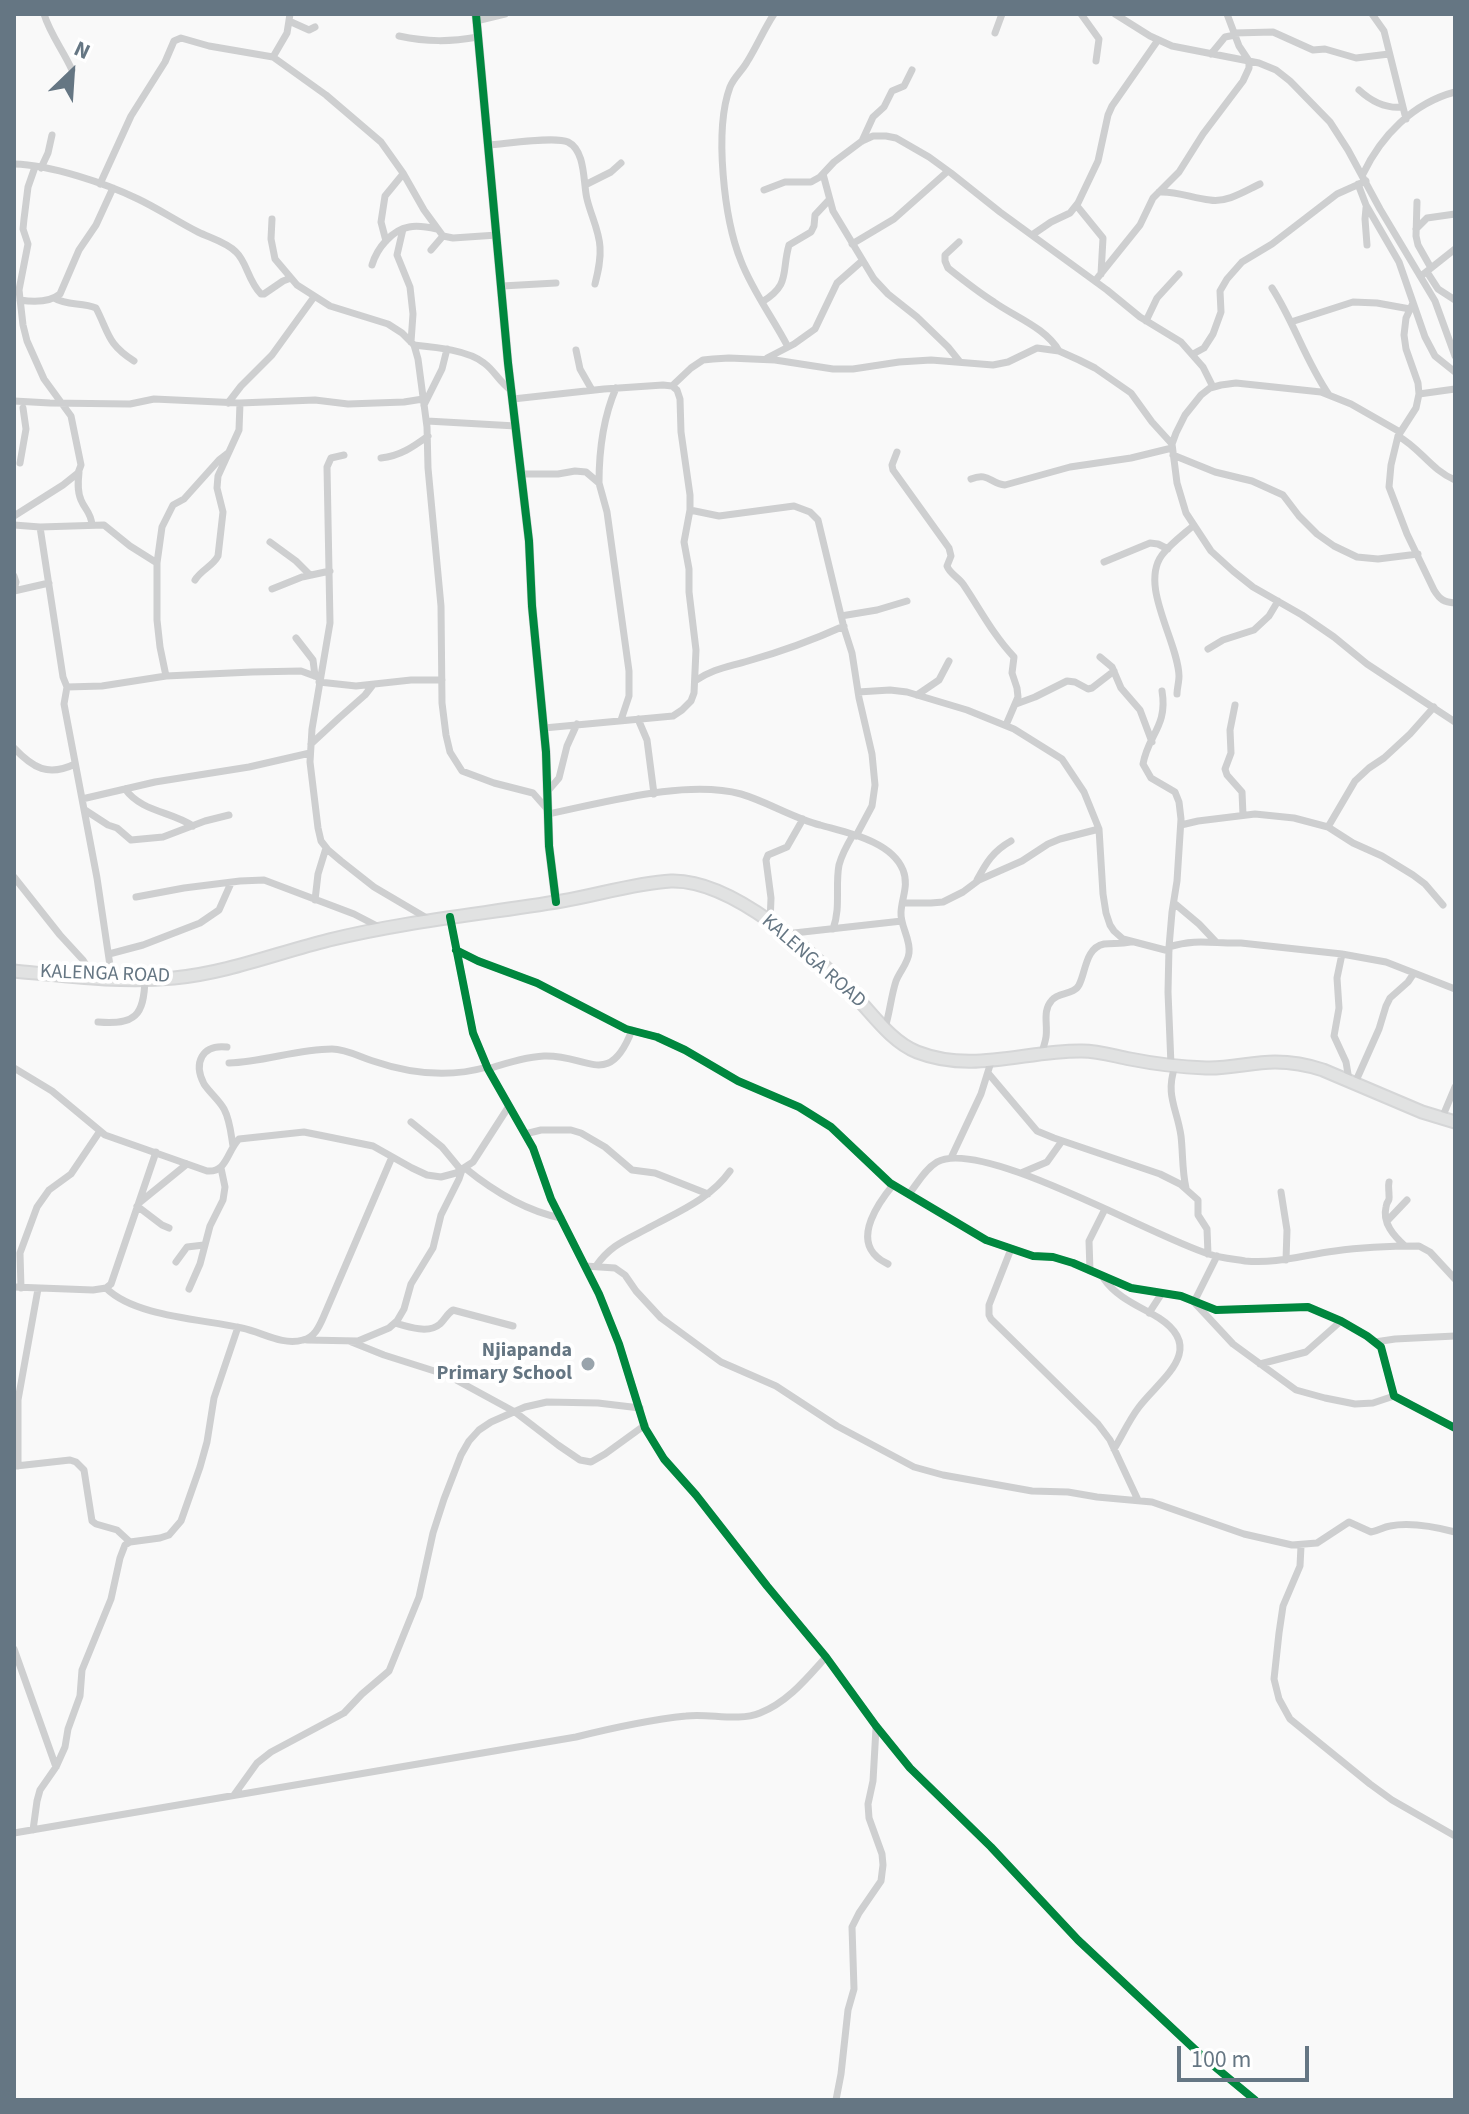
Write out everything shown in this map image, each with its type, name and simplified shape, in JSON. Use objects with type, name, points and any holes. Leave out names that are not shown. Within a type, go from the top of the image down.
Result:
[{"type":"main road","name":"KALENGA ROAD","points":[[14,971],[112,979],[170,979],[226,969],[381,928],[556,902],[656,882],[695,883],[729,897],[785,934],[839,979],[899,1042],[917,1052],[989,1067],[1041,1055],[1080,1051],[1211,1069],[1294,1063],[1323,1070],[1422,1112],[1455,1122]]},
{"type":"street","points":[[44,14],[49,31],[72,70]]},
{"type":"street","points":[[505,14],[476,17],[522,474],[544,728],[549,846],[556,902]]},
{"type":"street","points":[[774,14],[730,87],[724,108],[723,165],[730,225],[740,260],[788,347]]},
{"type":"street","points":[[995,33],[1002,14]]},
{"type":"street","points":[[1081,14],[1099,39],[1096,61]]},
{"type":"street","points":[[1115,14],[1172,46],[1268,66],[1290,81],[1330,122],[1380,209],[1438,289],[1455,300]]},
{"type":"street","points":[[1095,281],[1140,225],[1153,198],[1179,172],[1243,81],[1249,61],[1241,52],[1227,14]]},
{"type":"street","points":[[1374,14],[1384,31],[1406,119]]},
{"type":"street","points":[[273,57],[284,40],[290,17],[309,30],[315,27]]},
{"type":"street","points":[[1211,54],[1225,37],[1273,32],[1313,50],[1325,49],[1356,58],[1389,54]]},
{"type":"street","points":[[399,36],[442,42],[478,37]]},
{"type":"street","points":[[100,184],[131,116],[165,62],[174,41],[181,38],[273,57],[350,113],[381,142],[443,236],[497,235]]},
{"type":"street","points":[[1032,235],[1077,206],[1098,161],[1112,106],[1158,40]]},
{"type":"street","points":[[862,141],[873,117],[884,107],[889,94],[904,86],[912,70]]},
{"type":"street","points":[[1359,90],[1387,107],[1403,107]]},
{"type":"street","points":[[1193,354],[1204,348],[1213,334],[1221,312],[1220,291],[1233,271],[1362,179],[1379,144],[1420,106],[1455,92]]},
{"type":"street","points":[[52,135],[48,153],[28,187],[24,219],[28,244],[21,254],[20,300],[27,341],[51,391],[71,416],[81,465],[78,480],[80,498],[90,512],[92,525]]},
{"type":"street","points":[[764,190],[785,182],[811,182],[862,141],[873,136],[896,138],[948,171],[1146,321],[1181,342],[1203,367],[1213,387]]},
{"type":"street","points":[[488,145],[554,140],[570,143],[576,148],[587,201],[599,236],[601,251],[595,284]]},
{"type":"street","points":[[585,185],[611,172],[621,163]]},
{"type":"street","points":[[14,164],[38,167],[100,184],[139,199],[230,248],[240,257],[259,293],[264,294],[291,278]]},
{"type":"street","points":[[852,244],[894,219],[948,171]]},
{"type":"street","points":[[386,241],[381,222],[385,196],[403,174]]},
{"type":"street","points":[[823,174],[829,200],[874,279],[917,317],[960,362]]},
{"type":"street","points":[[1362,179],[1367,245]]},
{"type":"street","points":[[1159,192],[1221,200],[1260,184]]},
{"type":"street","points":[[20,300],[32,302],[60,294],[79,250],[96,225],[113,188]]},
{"type":"street","points":[[762,302],[780,288],[789,245],[811,232],[815,215],[829,200]]},
{"type":"street","points":[[1417,202],[1418,245],[1455,356]]},
{"type":"street","points":[[1366,205],[1399,262],[1411,306],[1435,356],[1455,372]]},
{"type":"street","points":[[1077,206],[1103,238],[1101,274]]},
{"type":"street","points":[[1416,229],[1427,218],[1455,214]]},
{"type":"street","points":[[272,219],[271,239],[275,259],[297,285],[330,306],[388,324],[413,344],[447,349],[484,362],[512,395]]},
{"type":"street","points":[[372,265],[377,251],[403,229],[416,226],[437,229]]},
{"type":"street","points":[[403,229],[397,255],[408,278],[412,298],[413,344],[427,421],[428,468],[441,606],[442,680],[450,752],[462,771],[533,793],[548,812]]},
{"type":"street","points":[[431,250],[443,236]]},
{"type":"street","points":[[959,242],[945,255],[948,268],[968,285],[1044,334],[1059,351]]},
{"type":"street","points":[[1426,272],[1455,249]]},
{"type":"street","points":[[765,359],[818,326],[837,283],[862,261]]},
{"type":"street","points":[[1146,321],[1157,298],[1179,274]]},
{"type":"street","points":[[502,286],[556,283]]},
{"type":"street","points":[[1272,288],[1314,373],[1329,395]]},
{"type":"street","points":[[228,403],[250,375],[272,355],[314,297]]},
{"type":"street","points":[[54,298],[63,303],[96,308],[111,341],[134,361]]},
{"type":"street","points":[[1291,322],[1353,302],[1411,306]]},
{"type":"street","points":[[1411,306],[1404,335],[1419,394],[1416,408],[1399,434],[1389,487],[1407,534],[1438,597],[1444,602],[1455,603]]},
{"type":"street","points":[[672,386],[703,360],[765,359],[843,369],[931,360],[993,365],[1008,362],[1037,348],[1059,351],[1095,368],[1131,393],[1173,449],[1215,472],[1252,481],[1283,495],[1299,516],[1334,546],[1357,557],[1378,559],[1418,554]]},
{"type":"street","points":[[423,402],[444,363],[447,349]]},
{"type":"street","points":[[576,350],[580,369],[592,390]]},
{"type":"street","points":[[1455,480],[1435,470],[1399,434],[1366,411],[1310,390],[1236,383],[1213,387],[1201,395],[1185,415],[1173,449],[1177,483],[1186,513],[1211,551],[1253,587],[1334,637],[1367,664],[1455,722]]},
{"type":"street","points":[[512,395],[672,386],[680,399],[681,432],[690,495],[684,542],[696,650],[691,701],[673,716],[544,728]]},
{"type":"street","points":[[616,388],[606,416],[599,483],[607,512],[629,671],[629,696],[621,720]]},
{"type":"street","points":[[1419,394],[1455,389]]},
{"type":"street","points":[[14,401],[130,404],[154,399],[228,403],[315,400],[348,404],[423,402]]},
{"type":"street","points":[[14,412],[31,402]]},
{"type":"street","points":[[195,580],[218,556],[223,512],[217,488],[221,468],[239,430],[240,403]]},
{"type":"street","points":[[20,463],[26,429],[23,408]]},
{"type":"street","points":[[427,421],[516,426]]},
{"type":"street","points":[[381,458],[405,452],[428,436]]},
{"type":"street","points":[[971,479],[987,477],[1005,485],[1070,467],[1173,449]]},
{"type":"street","points":[[897,452],[893,470],[949,548],[949,571],[962,582],[983,618],[1014,657],[1012,673],[1017,688],[1016,704],[1006,725]]},
{"type":"street","points":[[166,676],[157,620],[157,563],[162,527],[173,505],[186,497],[229,453]]},
{"type":"street","points":[[344,455],[331,458],[327,467],[330,623],[318,678],[311,749],[315,815],[321,841],[326,848],[374,887],[430,920]]},
{"type":"street","points":[[14,516],[63,485],[79,470]]},
{"type":"street","points":[[522,474],[586,472],[599,483]]},
{"type":"street","points":[[690,510],[719,516],[794,506],[810,512],[818,520],[852,653],[875,785],[872,806],[839,865],[837,919],[833,929]]},
{"type":"street","points":[[14,525],[99,524],[157,563]]},
{"type":"street","points":[[1177,694],[1179,675],[1155,580],[1157,565],[1168,549],[1194,525]]},
{"type":"street","points":[[40,527],[67,687],[64,704],[85,810],[112,979]]},
{"type":"street","points":[[270,542],[310,575]]},
{"type":"street","points":[[1104,562],[1150,543],[1168,549]]},
{"type":"street","points":[[272,589],[330,571]]},
{"type":"street","points":[[14,576],[14,591],[49,583]]},
{"type":"street","points":[[841,616],[907,601]]},
{"type":"street","points":[[1208,649],[1223,640],[1254,630],[1269,616],[1278,601]]},
{"type":"street","points":[[695,681],[721,667],[747,662],[844,626]]},
{"type":"street","points":[[296,638],[313,660],[318,678]]},
{"type":"street","points":[[1100,657],[1108,662],[1121,688],[1140,710],[1152,742]]},
{"type":"street","points":[[917,695],[939,680],[949,661]]},
{"type":"street","points":[[67,687],[102,686],[166,676],[284,671],[301,671],[343,686],[442,680]]},
{"type":"street","points":[[1016,704],[1067,681],[1092,688],[1114,671]]},
{"type":"street","points":[[82,799],[311,749],[372,686]]},
{"type":"street","points":[[858,692],[890,690],[967,710],[1006,725],[1062,759],[1084,792],[1099,829],[1106,913],[1114,931],[1123,939],[1169,949],[1188,942],[1216,942],[1342,954],[1386,962],[1455,989]]},
{"type":"street","points":[[1162,691],[1162,717],[1143,764],[1151,778],[1175,792],[1179,802],[1181,825],[1168,992],[1173,1066],[1171,1102],[1180,1131],[1186,1188]]},
{"type":"street","points":[[1235,705],[1229,734],[1231,753],[1225,769],[1242,792],[1243,815]]},
{"type":"street","points":[[1328,827],[1355,781],[1410,734],[1434,707]]},
{"type":"street","points":[[638,719],[647,740],[654,794]]},
{"type":"street","points":[[547,792],[559,778],[567,746],[577,724]]},
{"type":"street","points":[[14,748],[29,763],[41,768],[57,770],[75,764]]},
{"type":"street","points":[[125,789],[142,805],[176,816],[193,826]]},
{"type":"street","points":[[548,812],[654,794],[696,790],[738,793],[892,853],[905,873],[901,912],[909,956],[896,982],[885,1028]]},
{"type":"street","points":[[85,810],[117,828],[131,840],[163,837],[229,815]]},
{"type":"street","points":[[1181,825],[1243,815],[1284,816],[1328,827],[1413,875],[1443,905]]},
{"type":"street","points":[[770,923],[771,898],[766,860],[768,855],[787,847],[803,819]]},
{"type":"street","points":[[903,903],[943,902],[1060,839],[1099,829]]},
{"type":"street","points":[[976,882],[988,859],[1011,841]]},
{"type":"street","points":[[315,900],[318,874],[326,848]]},
{"type":"street","points":[[14,877],[83,960],[94,978]]},
{"type":"street","points":[[136,897],[184,888],[264,880],[354,914],[381,928]]},
{"type":"street","points":[[109,954],[143,945],[214,915],[231,883]]},
{"type":"street","points":[[1174,903],[1216,942]]},
{"type":"street","points":[[450,917],[473,1033],[488,1068],[533,1148],[551,1199],[604,1307],[645,1425],[664,1459],[826,1657],[910,1768],[991,1847],[1078,1940],[1203,2057],[1255,2100]]},
{"type":"street","points":[[785,934],[902,921]]},
{"type":"street","points":[[1041,1055],[1047,1034],[1046,1012],[1053,999],[1078,987],[1085,964],[1097,947],[1132,942]]},
{"type":"street","points":[[456,950],[537,983],[632,1030],[657,1037],[738,1081],[799,1107],[831,1127],[893,1185],[986,1240],[1033,1256],[1053,1257],[1073,1263],[1131,1288],[1193,1299],[1216,1310],[1308,1307],[1341,1321],[1375,1342],[1383,1351],[1394,1396]]},
{"type":"street","points":[[1342,954],[1337,978],[1339,1008],[1334,1036],[1352,1082]]},
{"type":"street","points":[[1352,1082],[1379,1029],[1390,998],[1414,973]]},
{"type":"street","points":[[98,1022],[134,1019],[144,995],[145,979]]},
{"type":"street","points":[[229,1063],[309,1050],[336,1049],[381,1064],[442,1075],[545,1056],[590,1066],[602,1065],[617,1058],[632,1030]]},
{"type":"street","points":[[227,1047],[207,1050],[200,1058],[200,1066],[203,1081],[223,1106],[228,1118],[233,1146]]},
{"type":"street","points":[[989,1067],[1037,1131],[1160,1174],[1186,1188],[1198,1200],[1198,1215],[1207,1229],[1212,1255],[1193,1299]]},
{"type":"street","points":[[951,1158],[981,1094],[989,1067]]},
{"type":"street","points":[[14,1068],[52,1091],[113,1139],[207,1171],[221,1168],[239,1139],[304,1132],[373,1146],[427,1175],[441,1177],[473,1162],[509,1106]]},
{"type":"street","points":[[1442,1118],[1455,1087]]},
{"type":"street","points":[[411,1122],[442,1147],[462,1169],[512,1200],[561,1218]]},
{"type":"street","points":[[525,1134],[541,1130],[581,1133],[605,1147],[632,1170],[655,1173],[708,1194]]},
{"type":"street","points":[[100,1131],[71,1174],[49,1190],[37,1207],[20,1253],[18,1287],[93,1290],[111,1284],[156,1152]]},
{"type":"street","points":[[1021,1173],[1047,1162],[1062,1141]]},
{"type":"street","points":[[306,1340],[317,1331],[392,1157]]},
{"type":"street","points":[[909,1194],[937,1161],[951,1158],[990,1163],[1021,1173],[1212,1255],[1247,1261],[1286,1260],[1332,1251],[1425,1247],[1455,1279]]},
{"type":"street","points":[[138,1205],[187,1164]]},
{"type":"street","points":[[189,1289],[200,1264],[210,1226],[223,1200],[225,1187],[221,1168]]},
{"type":"street","points":[[106,1288],[121,1300],[155,1311],[238,1327],[291,1342],[349,1341],[372,1337],[395,1323],[404,1309],[411,1284],[433,1248],[441,1215],[462,1169]]},
{"type":"street","points":[[596,1266],[609,1249],[708,1194],[730,1171]]},
{"type":"street","points":[[1389,1182],[1390,1197],[1385,1211],[1393,1234],[1405,1246]]},
{"type":"street","points":[[888,1264],[875,1256],[870,1247],[869,1225],[873,1213],[893,1185]]},
{"type":"street","points":[[1281,1192],[1287,1230],[1286,1260]]},
{"type":"street","points":[[1388,1220],[1407,1200]]},
{"type":"street","points":[[138,1205],[169,1228]]},
{"type":"street","points":[[1090,1271],[1089,1241],[1105,1209]]},
{"type":"street","points":[[176,1262],[187,1247],[204,1245]]},
{"type":"street","points":[[1011,1249],[989,1305],[991,1319],[1098,1424],[1110,1440],[1138,1500]]},
{"type":"street","points":[[585,1266],[615,1268],[625,1275],[661,1318],[721,1362],[776,1386],[837,1426],[914,1467],[1022,1490],[1152,1502],[1244,1534],[1301,1546],[1317,1543],[1349,1522],[1371,1532],[1389,1526],[1407,1525],[1455,1532]]},
{"type":"street","points":[[1103,1277],[1111,1288],[1166,1323],[1177,1333],[1179,1342],[1177,1362],[1163,1382],[1141,1403],[1114,1449]]},
{"type":"street","points":[[38,1289],[18,1400],[16,1466],[76,1462],[84,1470],[92,1521],[117,1530],[130,1542]]},
{"type":"street","points":[[1149,1313],[1162,1293]]},
{"type":"street","points":[[1193,1299],[1233,1344],[1296,1390],[1341,1402],[1373,1403],[1394,1396],[1455,1428]]},
{"type":"street","points":[[395,1323],[417,1329],[432,1328],[453,1310],[513,1326]]},
{"type":"street","points":[[1260,1364],[1306,1352],[1341,1321]]},
{"type":"street","points":[[33,1830],[40,1790],[65,1747],[77,1706],[82,1670],[111,1599],[120,1558],[127,1542],[169,1535],[181,1521],[207,1442],[214,1398],[238,1327]]},
{"type":"street","points":[[1375,1342],[1455,1336]]},
{"type":"street","points":[[349,1341],[441,1372],[515,1412],[580,1460],[591,1462],[645,1425]]},
{"type":"street","points":[[234,1795],[257,1763],[271,1752],[344,1713],[386,1675],[419,1597],[435,1525],[461,1455],[479,1430],[525,1407],[547,1402],[640,1408]]},
{"type":"street","points":[[1301,1546],[1300,1566],[1283,1606],[1279,1633],[1274,1679],[1279,1699],[1290,1719],[1370,1784],[1455,1836]]},
{"type":"street","points":[[14,1649],[56,1767]]},
{"type":"street","points":[[14,1820],[16,1833],[576,1737],[632,1724],[689,1716],[748,1716],[761,1713],[793,1693],[826,1657]]},
{"type":"street","points":[[836,2100],[848,2010],[854,1989],[852,1927],[881,1881],[883,1865],[868,1804],[873,1781],[876,1726]]},
{"type":"cycle path","points":[[476,14],[508,363],[529,541],[546,752],[549,846],[556,902]]},
{"type":"cycle path","points":[[450,917],[473,1033],[488,1069],[533,1148],[551,1199],[599,1294],[619,1344],[645,1428],[664,1459],[826,1657],[910,1768],[991,1847],[1078,1940],[1203,2057],[1255,2100]]},
{"type":"cycle path","points":[[456,950],[537,983],[626,1029],[657,1037],[738,1081],[799,1107],[831,1127],[890,1183],[986,1240],[1033,1256],[1053,1257],[1073,1263],[1131,1288],[1181,1296],[1216,1310],[1308,1307],[1341,1321],[1381,1347],[1394,1396],[1455,1428]]},
{"type":"place","name":"Njiapanda Primary School","points":[[588,1364]]}]
